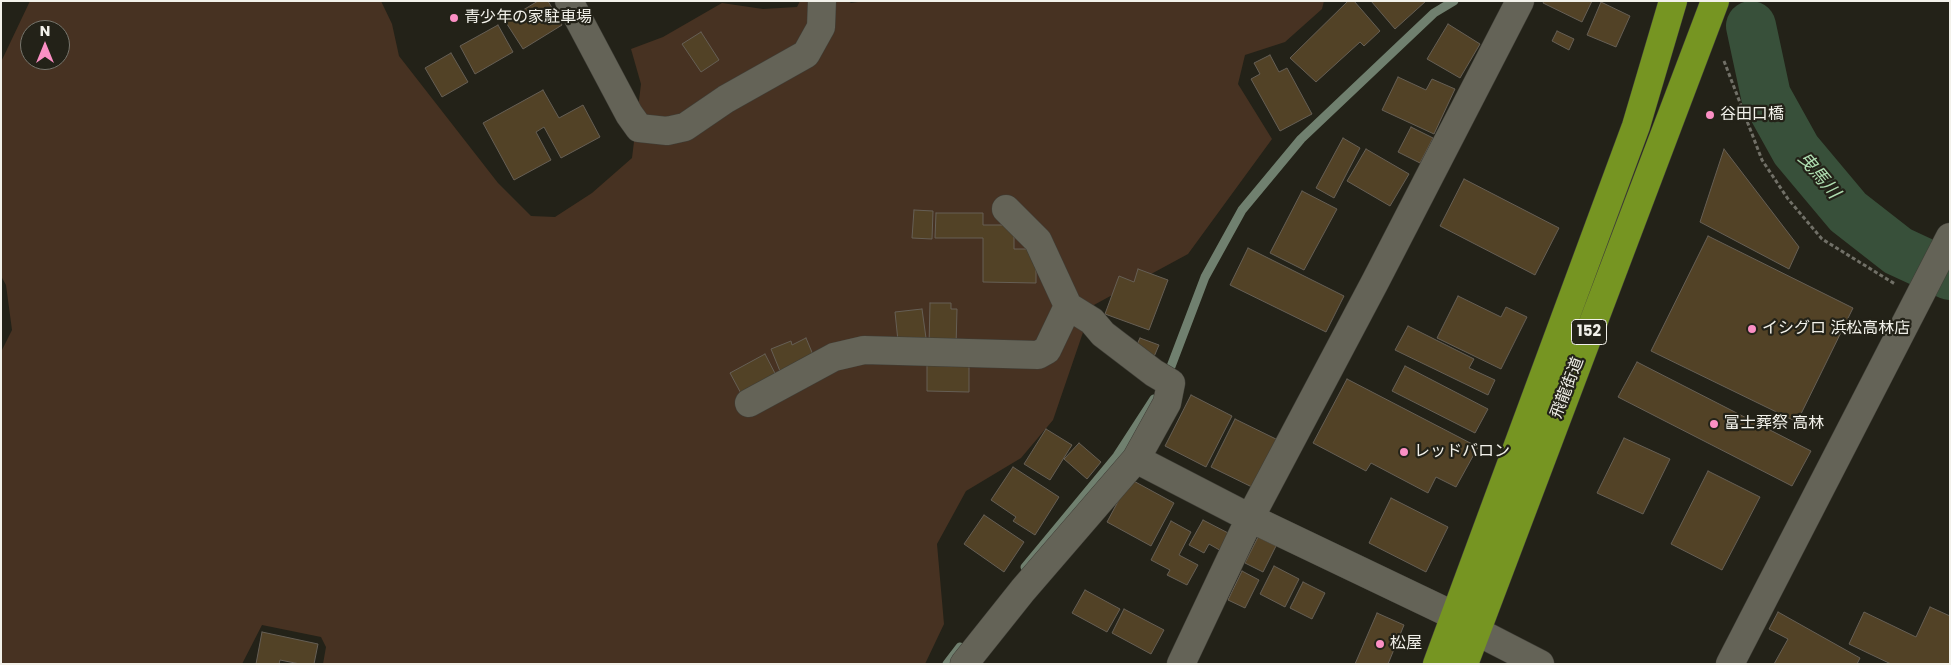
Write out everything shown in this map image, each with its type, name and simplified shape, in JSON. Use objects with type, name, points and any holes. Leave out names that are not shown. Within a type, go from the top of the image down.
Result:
[{"type":"highway","name":"飛龍街道","points":[[1464,664],[1466,623],[1636,126],[1673,1]]},
{"type":"highway","name":"飛龍街道","points":[[1437,664],[1466,623],[1711,11]]},
{"type":"street","points":[[569,1],[629,114],[639,128],[667,131],[685,127],[726,99],[806,54],[821,27],[822,1]]},
{"type":"street","points":[[1181,664],[1250,518],[1380,273],[1520,1]]},
{"type":"street","points":[[964,664],[1023,590],[1136,459],[1167,403],[1163,378],[1103,334],[1092,321],[1068,306],[1038,241],[1006,209]]},
{"type":"street","points":[[1730,664],[1946,244]]},
{"type":"street","points":[[749,403],[834,357],[864,350],[1038,355],[1047,350],[1068,306]]},
{"type":"street","points":[[1136,459],[1250,518],[1466,623],[1540,664]]},
{"type":"path","points":[[1711,11],[1762,160],[1788,199],[1822,239],[1918,297]]},
{"type":"shaded area","points":[[30,1],[381,1],[392,24],[399,56],[498,183],[531,216],[555,217],[592,193],[632,158],[641,84],[631,49],[663,37],[722,3],[763,9],[797,7],[800,1],[848,1],[851,3],[865,1],[1324,1],[1322,9],[1285,42],[1245,55],[1238,84],[1272,139],[1188,254],[1092,306],[1053,420],[1021,458],[966,491],[937,544],[944,624],[925,664],[323,664],[326,647],[321,637],[262,625],[242,664],[1,664],[1,352],[12,330],[6,285],[1,276],[1,62],[20,22],[20,70],[70,70],[70,20],[21,20]]},
{"type":"building","points":[[538,1],[548,1],[562,25],[523,49],[505,21]]},
{"type":"building","points":[[1348,1],[1354,1],[1380,31],[1364,46],[1360,42],[1316,82],[1290,58]]},
{"type":"building","points":[[1371,1],[1426,1],[1395,29]]},
{"type":"building","points":[[1544,1],[1592,1],[1582,22],[1543,3]]},
{"type":"building","points":[[1601,2],[1630,16],[1616,47],[1587,35]]},
{"type":"building","points":[[1448,24],[1480,44],[1460,78],[1427,59]]},
{"type":"building","points":[[498,25],[513,52],[475,74],[460,46]]},
{"type":"building","points":[[1557,31],[1574,39],[1569,50],[1552,41]]},
{"type":"building","points":[[701,32],[719,60],[701,72],[682,44]]},
{"type":"building","points":[[451,53],[468,82],[442,97],[425,68]]},
{"type":"building","points":[[1270,55],[1279,72],[1287,68],[1312,114],[1280,131],[1251,79],[1260,74],[1254,63]]},
{"type":"building","points":[[1398,77],[1426,90],[1432,79],[1455,89],[1434,134],[1382,110]]},
{"type":"building","points":[[543,90],[559,118],[583,105],[600,137],[561,158],[544,127],[536,132],[551,160],[514,180],[483,123]]},
{"type":"building","points":[[1411,127],[1433,138],[1420,163],[1398,152]]},
{"type":"building","points":[[1343,138],[1360,148],[1334,198],[1316,188]]},
{"type":"building","points":[[1366,149],[1409,174],[1390,206],[1347,181]]},
{"type":"building","points":[[1724,149],[1799,247],[1789,269],[1700,222]]},
{"type":"building","points":[[1464,179],[1559,228],[1535,275],[1440,226]]},
{"type":"building","points":[[1302,191],[1337,209],[1304,270],[1270,253]]},
{"type":"building","points":[[914,210],[933,211],[932,239],[912,238]]},
{"type":"building","points":[[936,213],[983,213],[983,225],[1014,225],[1014,249],[1036,249],[1036,283],[983,282],[983,238],[935,238]]},
{"type":"building","name":"イシグロ 浜松高林店","points":[[1708,236],[1853,308],[1797,422],[1651,351]]},
{"type":"building","points":[[1248,248],[1344,296],[1326,332],[1230,285]]},
{"type":"building","points":[[1138,269],[1168,280],[1149,330],[1105,314],[1119,276],[1134,282]]},
{"type":"building","points":[[1458,296],[1501,317],[1506,307],[1527,317],[1501,369],[1437,338]]},
{"type":"building","points":[[930,303],[951,303],[951,309],[957,309],[956,347],[929,346]]},
{"type":"building","points":[[922,309],[926,338],[898,341],[895,312]]},
{"type":"building","points":[[1408,326],[1474,359],[1469,368],[1495,380],[1488,395],[1395,350]]},
{"type":"building","points":[[806,338],[816,362],[782,376],[771,349],[791,341],[792,345]]},
{"type":"building","points":[[1140,338],[1159,345],[1153,359],[1134,351]]},
{"type":"building","points":[[765,354],[779,381],[744,399],[730,373]]},
{"type":"building","points":[[927,357],[969,358],[969,392],[927,391]]},
{"type":"building","name":"富士葬祭 高林","points":[[1637,362],[1811,451],[1792,486],[1618,397]]},
{"type":"building","points":[[1405,366],[1488,409],[1475,433],[1392,391]]},
{"type":"building","points":[[1347,379],[1478,447],[1456,487],[1436,477],[1428,493],[1371,463],[1366,471],[1313,443]]},
{"type":"building","points":[[1191,395],[1232,416],[1206,467],[1165,446]]},
{"type":"building","points":[[1235,419],[1280,441],[1256,489],[1211,467]]},
{"type":"building","points":[[1046,429],[1072,445],[1050,480],[1024,464]]},
{"type":"building","points":[[1624,438],[1670,459],[1643,514],[1597,493]]},
{"type":"building","points":[[1079,443],[1101,462],[1087,479],[1064,459]]},
{"type":"building","points":[[1013,467],[1059,497],[1035,535],[1013,521],[1016,517],[991,500]]},
{"type":"building","points":[[1708,471],[1760,497],[1722,570],[1671,544]]},
{"type":"building","points":[[1130,479],[1174,503],[1151,546],[1107,522]]},
{"type":"building","points":[[1391,498],[1448,527],[1426,572],[1369,543]]},
{"type":"building","points":[[984,515],[1024,542],[1004,572],[964,544]]},
{"type":"building","points":[[1203,520],[1232,535],[1223,552],[1209,544],[1204,553],[1189,545]]},
{"type":"building","points":[[1171,521],[1191,532],[1179,555],[1198,565],[1187,585],[1167,575],[1170,570],[1151,560]]},
{"type":"building","points":[[1258,537],[1276,546],[1263,572],[1245,563]]},
{"type":"building","points":[[1274,566],[1299,579],[1285,607],[1260,594]]},
{"type":"building","points":[[1242,571],[1259,580],[1245,608],[1228,600]]},
{"type":"building","points":[[1303,582],[1325,593],[1312,619],[1290,608]]},
{"type":"building","points":[[1085,590],[1120,609],[1107,632],[1072,613]]},
{"type":"building","points":[[1930,607],[1950,616],[1950,664],[1891,664],[1849,644],[1864,612],[1916,637]]},
{"type":"building","points":[[1124,609],[1164,630],[1151,654],[1112,633]]},
{"type":"building","points":[[1778,612],[1860,658],[1857,664],[1774,664],[1788,639],[1769,629]]},
{"type":"building","name":"松屋","points":[[1377,613],[1404,625],[1388,664],[1355,664]]},
{"type":"building","points":[[262,632],[318,644],[314,664],[300,664],[280,660],[279,664],[256,664]]},
{"type":"waterway","points":[[1167,377],[1205,277],[1242,210],[1301,139],[1434,13],[1454,1]]},
{"type":"waterway","name":"曳馬川","points":[[1751,26],[1766,96],[1796,150],[1848,212],[1898,251],[1950,275]]},
{"type":"waterway","points":[[1025,567],[1117,456],[1154,399]]},
{"type":"waterway","points":[[947,664],[960,647]]},
{"type":"place","name":"青少年の家駐車場","points":[[454,18]]},
{"type":"place","name":"谷田口橋","points":[[1710,115]]},
{"type":"place","name":"イシグロ 浜松高林店","points":[[1752,329]]},
{"type":"place","name":"富士葬祭 高林","points":[[1714,424]]},
{"type":"place","name":"レッドバロン","points":[[1404,452]]},
{"type":"place","name":"松屋","points":[[1380,644]]}]
